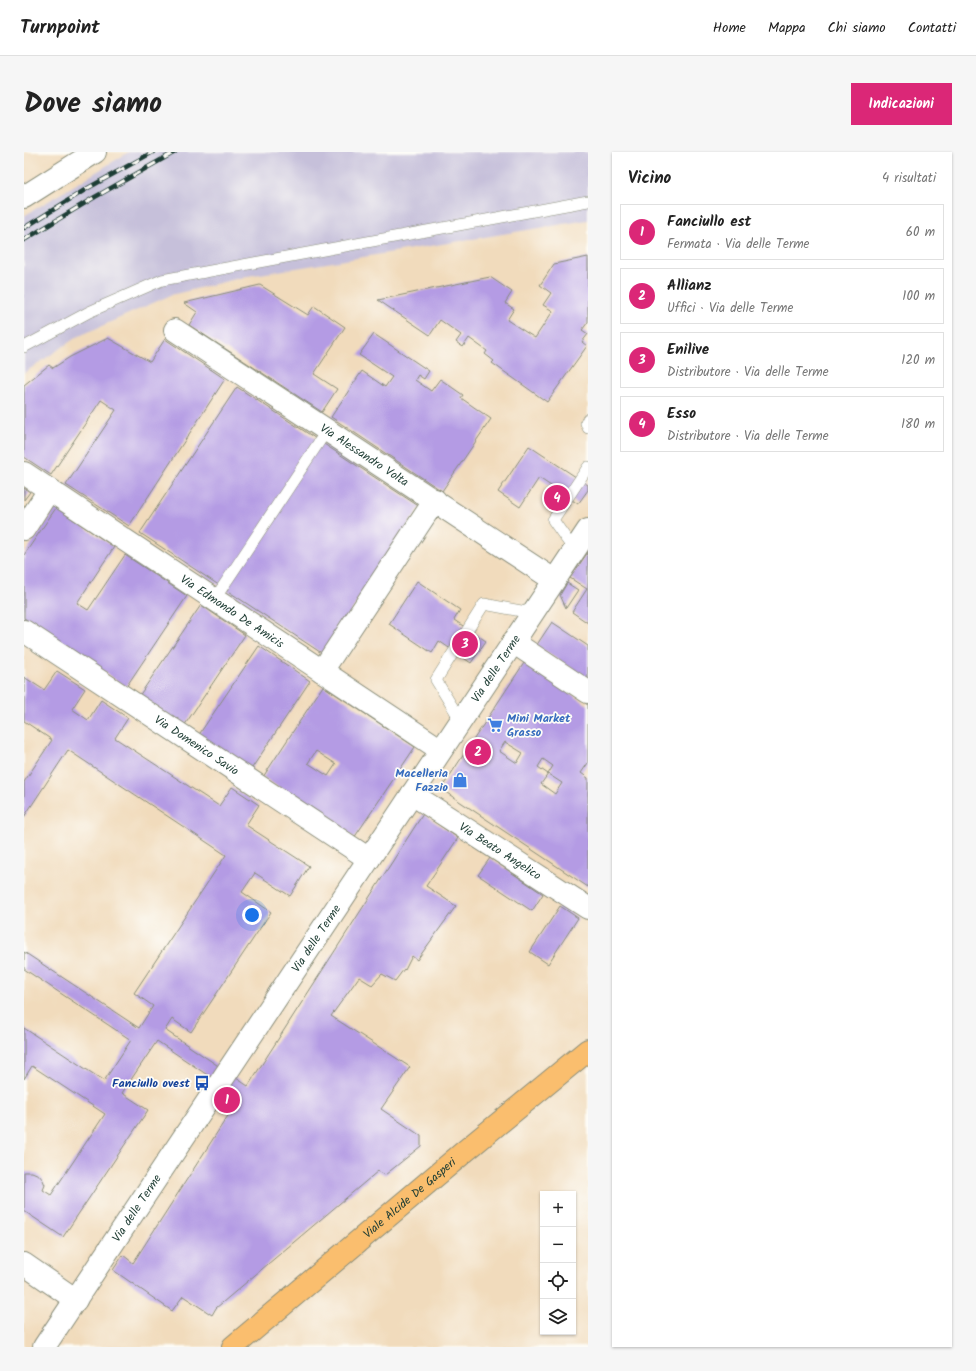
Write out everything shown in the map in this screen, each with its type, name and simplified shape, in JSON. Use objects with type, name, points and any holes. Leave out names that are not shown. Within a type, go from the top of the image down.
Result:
[{"type":"main road","name":"Viale Alcide De Gasperi","points":[[233,1347],[464,1152],[588,1050]]},
{"type":"street","points":[[24,197],[95,152]]},
{"type":"street","name":"Via Alessandro Volta","points":[[175,330],[554,580]]},
{"type":"street","name":"Via Edmondo De Amicis","points":[[24,473],[440,750]]},
{"type":"street","points":[[24,529],[50,490]]},
{"type":"street","points":[[322,671],[434,500]]},
{"type":"street","name":"Via delle Terme","points":[[44,1347],[440,750],[461,721],[588,530]]},
{"type":"street","name":"Via Domenico Savio","points":[[24,631],[369,859]]},
{"type":"street","points":[[513,642],[588,692]]},
{"type":"street","name":"Via Beato Angelico","points":[[412,794],[588,908]]},
{"type":"street","points":[[24,1264],[76,1300]]},
{"type":"lane","points":[[24,347],[89,312],[162,280],[588,201]]},
{"type":"lane","points":[[588,419],[586,423],[588,428]]},
{"type":"lane","points":[[214,600],[327,430]]},
{"type":"lane","points":[[574,550],[553,520],[588,467]]},
{"type":"lane","points":[[461,721],[436,680],[484,604],[532,614]]},
{"type":"shaded area","points":[[129,152],[588,152],[588,220],[248,276],[171,295],[77,337],[24,373],[24,216]]},
{"type":"building","points":[[588,257],[588,322],[582,330],[588,334],[582,342],[587,346],[547,402],[492,363],[494,361],[485,354],[487,351],[469,338],[463,347],[456,342],[461,335],[440,320],[430,335],[378,300],[490,277],[512,292],[505,303],[514,309],[507,320],[535,338],[553,311],[543,305],[551,293],[540,285],[554,264]]},
{"type":"building","points":[[260,285],[308,315],[314,306],[345,327],[314,374],[337,389],[322,412],[189,325],[197,312],[184,303]]},
{"type":"building","points":[[374,334],[429,371],[424,379],[418,375],[415,380],[431,391],[440,379],[463,395],[461,398],[491,419],[442,491],[331,417],[362,371],[385,387],[392,377],[359,355]]},
{"type":"building","points":[[108,338],[150,362],[165,339],[225,379],[129,526],[66,485],[116,410],[101,400],[51,475],[24,457],[24,385],[49,365],[53,368],[70,357]]},
{"type":"building","points":[[237,387],[420,507],[323,654],[140,533]]},
{"type":"building","points":[[529,446],[588,485],[588,490],[578,504],[539,478],[520,507],[498,492]]},
{"type":"building","points":[[24,488],[30,492],[24,500]]},
{"type":"building","points":[[56,508],[114,547],[77,603],[88,610],[125,555],[187,596],[126,687],[24,618],[24,555]]},
{"type":"building","points":[[588,552],[588,623],[572,612],[587,589],[570,578]]},
{"type":"building","points":[[417,581],[460,610],[454,620],[486,641],[471,663],[439,641],[432,653],[389,624]]},
{"type":"building","points":[[567,583],[578,590],[566,608],[560,595]]},
{"type":"building","points":[[201,605],[245,635],[184,726],[139,696]]},
{"type":"building","points":[[552,622],[588,646],[588,679],[536,646]]},
{"type":"building","points":[[259,646],[310,681],[250,771],[198,736]]},
{"type":"building","points":[[524,663],[588,705],[588,763],[581,773],[588,778],[588,887],[441,789]],"holes":[[[505,742],[523,753],[517,763],[499,751]],[[543,759],[553,766],[548,774],[538,767]],[[548,774],[562,783],[555,794],[541,784]]]},
{"type":"building","points":[[57,671],[85,689],[72,709],[88,720],[101,700],[128,718],[115,738],[219,806],[232,787],[259,805],[246,825],[309,866],[290,896],[255,873],[242,892],[271,912],[191,1032],[172,1019],[165,1030],[248,1086],[423,814],[458,838],[426,886],[456,906],[417,960],[412,956],[405,970],[404,969],[395,981],[382,974],[372,985],[359,977],[331,1016],[410,1067],[381,1109],[421,1136],[421,1146],[385,1175],[378,1171],[216,1308],[212,1315],[183,1296],[172,1311],[113,1270],[123,1255],[133,1263],[240,1097],[157,1041],[122,1093],[148,1110],[63,1237],[24,1211],[24,1172],[32,1172],[39,1175],[45,1185],[43,1190],[51,1195],[105,1114],[32,1066],[24,1079],[24,1028],[104,1081],[131,1040],[24,969],[24,952],[139,1028],[153,1006],[134,993],[226,855],[68,750],[24,817],[24,782],[52,740],[24,721],[24,677],[44,690]]},
{"type":"building","points":[[323,686],[415,747],[354,838],[263,777]],"holes":[[[316,751],[336,764],[328,776],[308,763]]]},
{"type":"building","points":[[490,858],[543,894],[532,911],[478,875]]},
{"type":"building","points":[[560,906],[578,918],[548,964],[530,952]]},
{"type":"railway","points":[[24,228],[88,188],[153,152]]},
{"type":"railway","points":[[24,240],[95,197],[175,152]]},
{"type":"place","name":"Esso","points":[[557,498]]},
{"type":"place","name":"Enilive","points":[[465,644]]},
{"type":"place","name":"Mini Market Grasso","points":[[495,725]]},
{"type":"place","name":"Allianz","points":[[478,752]]},
{"type":"place","name":"Macelleria Fazzio","points":[[460,780]]},
{"type":"place","name":"Fanciullo ovest","points":[[202,1083]]},
{"type":"place","name":"Fanciullo est","points":[[227,1100]]}]
